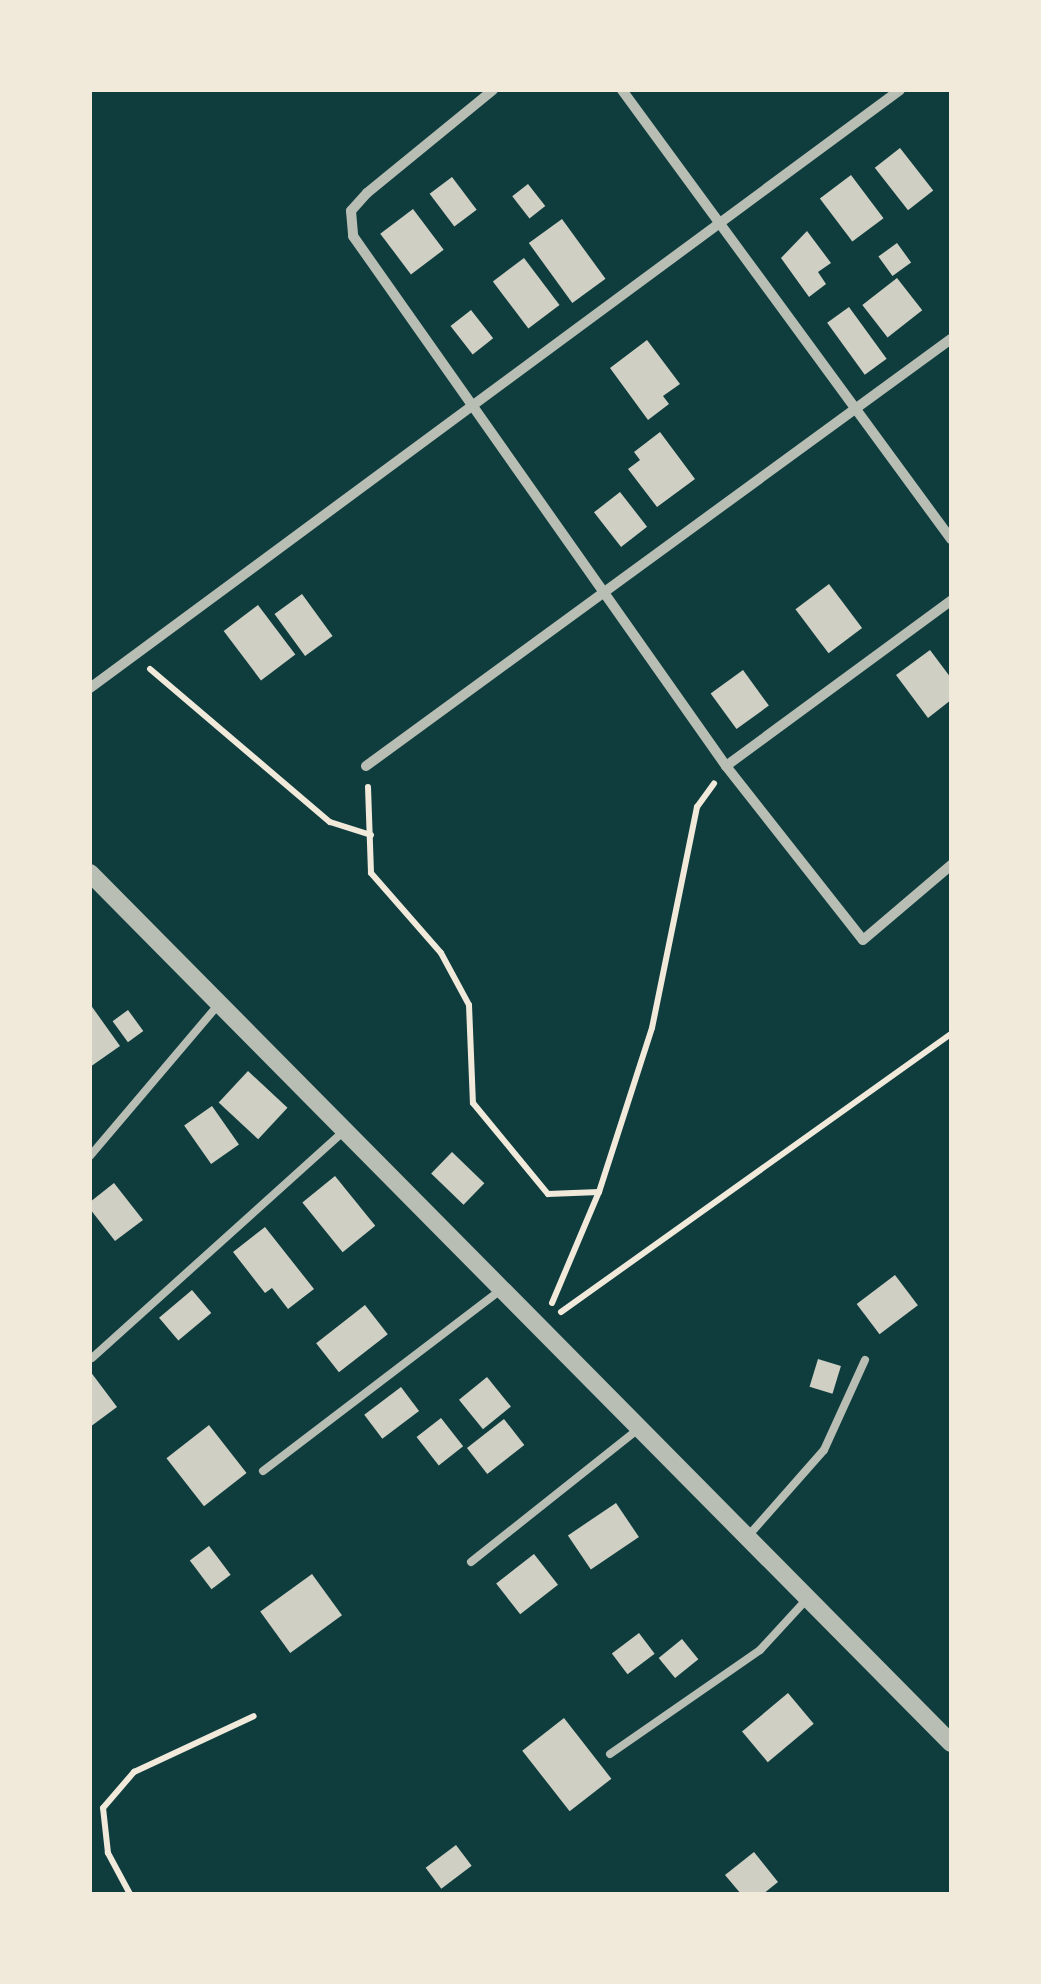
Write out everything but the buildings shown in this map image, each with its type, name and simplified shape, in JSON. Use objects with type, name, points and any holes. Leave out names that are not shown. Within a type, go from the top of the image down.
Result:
[{"type":"street","points":[[493,90],[351,211],[354,236],[468,403],[605,587],[726,766],[863,940],[951,865]]},
{"type":"street","points":[[622,90],[951,539]]},
{"type":"street","points":[[90,688],[468,403],[900,90]]},
{"type":"street","points":[[366,766],[605,587],[951,339]]},
{"type":"street","points":[[726,766],[951,602]]},
{"type":"street","points":[[90,873],[544,1324],[746,1538],[951,1743]]},
{"type":"lane","points":[[90,1156],[220,1002]]},
{"type":"lane","points":[[92,1358],[346,1128]]},
{"type":"lane","points":[[263,1470],[506,1286]]},
{"type":"lane","points":[[746,1538],[824,1450],[864,1360]]},
{"type":"lane","points":[[471,1562],[640,1427]]},
{"type":"lane","points":[[610,1754],[760,1650],[807,1599]]},
{"type":"path","points":[[129,659],[158,673],[330,822],[371,835]]},
{"type":"path","points":[[366,766],[371,872],[441,954],[470,1005],[473,1104],[548,1194],[599,1192]]},
{"type":"path","points":[[544,1324],[599,1192],[652,1028],[696,807],[726,766]]},
{"type":"path","points":[[544,1324],[951,1034]]},
{"type":"path","points":[[130,1894],[108,1853],[103,1808],[134,1772],[254,1716]]}]
